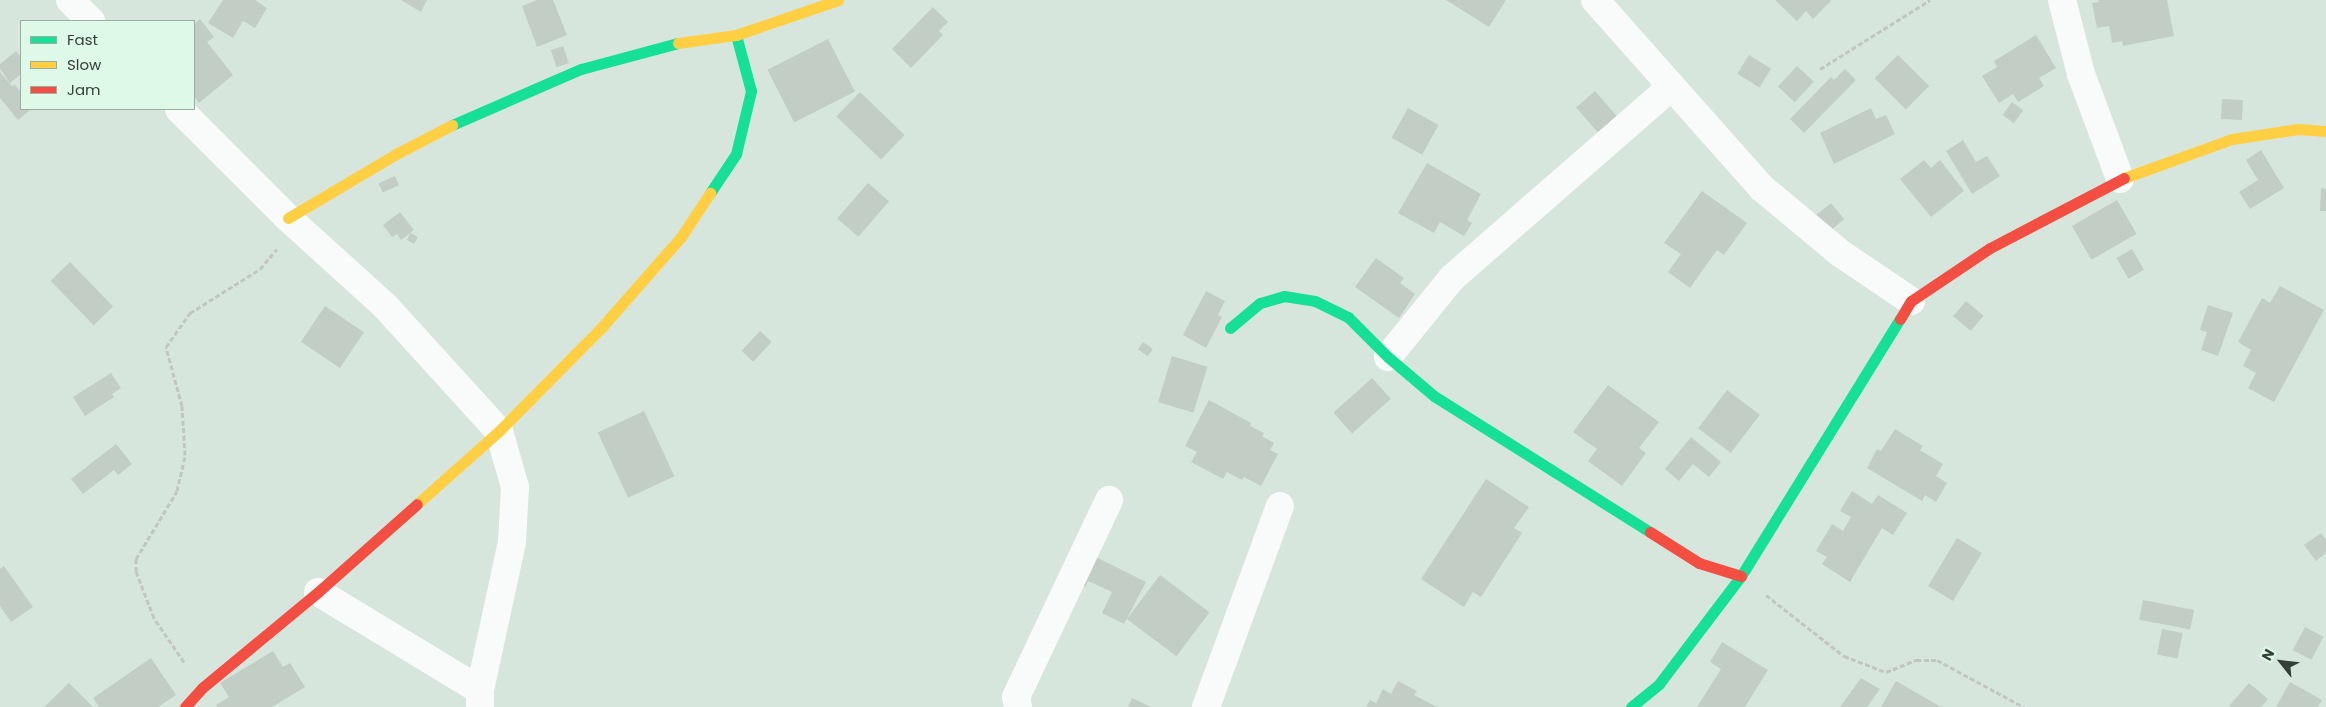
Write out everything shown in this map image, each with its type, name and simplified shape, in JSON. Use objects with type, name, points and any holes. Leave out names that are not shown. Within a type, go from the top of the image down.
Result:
[{"type":"street","points":[[70,0],[90,20]]},
{"type":"street","points":[[288,218],[398,154],[476,113],[572,73],[677,43],[736,35],[838,0]]},
{"type":"street","points":[[1596,0],[1762,188],[1840,253],[1911,301]]},
{"type":"street","points":[[2062,0],[2081,74],[2120,178]]},
{"type":"street","points":[[185,707],[202,688],[318,592],[499,431],[601,328],[681,237],[736,154],[751,91],[736,35]]},
{"type":"street","points":[[1388,357],[1452,278],[1671,87]]},
{"type":"street","points":[[180,110],[288,218],[386,307],[499,431],[515,487],[512,542],[480,698],[318,592]]},
{"type":"street","points":[[1631,707],[1659,684],[1742,576],[1911,301],[1990,248],[2120,178],[2232,139],[2298,130],[2326,130]]},
{"type":"street","points":[[1230,328],[1260,303],[1284,296],[1315,301],[1348,318],[1388,357],[1434,396],[1699,562],[1742,576]]},
{"type":"street","points":[[1018,707],[1016,697],[1109,500]]},
{"type":"street","points":[[1206,707],[1280,506]]},
{"type":"path","points":[[1820,69],[1930,0]]},
{"type":"path","points":[[202,688],[154,618],[136,571],[136,559],[177,492],[185,455],[182,406],[166,347],[190,313],[260,269],[278,247],[288,218]]},
{"type":"path","points":[[1742,576],[1844,656],[1886,672],[1916,660],[1937,660],[2024,707]]},
{"type":"building","points":[[223,0],[255,0],[267,8],[255,28],[243,21],[233,38],[208,23]]},
{"type":"building","points":[[401,0],[427,0],[421,12]]},
{"type":"building","points":[[537,0],[553,0],[567,35],[537,47],[522,6]]},
{"type":"building","points":[[1446,0],[1506,0],[1489,27]]},
{"type":"building","points":[[1775,0],[1831,1],[1813,19],[1806,11],[1797,21]]},
{"type":"building","points":[[2098,0],[2167,0],[2174,36],[2123,46],[2122,41],[2112,43],[2109,26],[2097,28],[2092,3],[2099,2]]},
{"type":"building","points":[[933,7],[948,22],[939,31],[943,35],[911,68],[892,49]]},
{"type":"building","points":[[200,19],[214,37],[207,42],[233,75],[199,103],[195,97],[195,23]]},
{"type":"building","points":[[2036,35],[2056,68],[2039,78],[2044,86],[2018,102],[2013,94],[1999,103],[1982,76],[1997,67],[1994,61]]},
{"type":"building","points":[[828,39],[855,92],[794,122],[767,70]]},
{"type":"building","points":[[563,46],[569,63],[557,67],[551,50]]},
{"type":"building","points":[[16,51],[20,56],[20,75],[10,83],[0,69],[0,64]]},
{"type":"building","points":[[1749,55],[1771,69],[1759,87],[1737,74]]},
{"type":"building","points":[[1898,55],[1929,86],[1906,109],[1875,78]]},
{"type":"building","points":[[1797,66],[1814,82],[1795,102],[1778,86]]},
{"type":"building","points":[[1845,69],[1856,80],[1804,133],[1790,119],[1831,77],[1834,80]]},
{"type":"building","points":[[0,72],[13,87],[14,84],[20,91],[20,110],[30,110],[18,120],[0,98]]},
{"type":"building","points":[[1595,91],[1620,120],[1601,136],[1576,107]]},
{"type":"building","points":[[860,92],[905,135],[881,160],[836,116]]},
{"type":"building","points":[[2222,99],[2243,100],[2242,120],[2221,119]]},
{"type":"building","points":[[2012,102],[2023,110],[2014,123],[2003,115]]},
{"type":"building","points":[[1408,108],[1439,125],[1422,155],[1392,138]]},
{"type":"building","points":[[1871,108],[1876,119],[1886,115],[1895,134],[1834,164],[1820,133]]},
{"type":"building","points":[[1963,140],[1976,162],[1987,156],[2000,176],[1972,194],[1946,151]]},
{"type":"building","points":[[2261,150],[2284,188],[2250,209],[2239,192],[2258,180],[2246,160]]},
{"type":"building","points":[[1924,160],[1931,168],[1940,160],[1964,191],[1931,217],[1900,179]]},
{"type":"building","points":[[1427,163],[1481,194],[1467,220],[1472,223],[1464,236],[1440,222],[1434,233],[1398,213]]},
{"type":"building","points":[[395,176],[399,185],[383,192],[379,183]]},
{"type":"building","points":[[868,183],[889,201],[858,237],[837,218]]},
{"type":"building","points":[[2321,188],[2326,189],[2326,211],[2320,211]]},
{"type":"building","points":[[1702,191],[1747,223],[1724,255],[1717,250],[1690,288],[1668,272],[1681,254],[1664,243]]},
{"type":"building","points":[[2117,200],[2136,234],[2091,260],[2072,226]]},
{"type":"building","points":[[1831,203],[1844,219],[1826,234],[1813,217]]},
{"type":"building","points":[[400,212],[414,230],[401,240],[397,234],[392,237],[383,225]]},
{"type":"building","points":[[410,233],[418,237],[414,244],[407,240]]},
{"type":"building","points":[[2132,249],[2144,270],[2128,279],[2116,258]]},
{"type":"building","points":[[1376,258],[1404,278],[1400,283],[1415,294],[1399,318],[1355,287]]},
{"type":"building","points":[[70,262],[113,307],[94,325],[51,281]]},
{"type":"building","points":[[2280,286],[2324,310],[2274,402],[2248,388],[2256,373],[2243,366],[2251,350],[2238,342],[2262,298],[2270,303]]},
{"type":"building","points":[[1206,291],[1225,301],[1218,315],[1222,317],[1206,348],[1183,335]]},
{"type":"building","points":[[1966,301],[1984,316],[1971,331],[1953,316]]},
{"type":"building","points":[[2208,305],[2233,313],[2218,356],[2201,350],[2207,332],[2200,330]]},
{"type":"building","points":[[325,306],[364,332],[340,368],[301,342]]},
{"type":"building","points":[[760,331],[772,342],[753,362],[742,351]]},
{"type":"building","points":[[1143,342],[1153,349],[1148,356],[1138,349]]},
{"type":"building","points":[[1172,356],[1207,367],[1193,413],[1158,402]]},
{"type":"building","points":[[111,373],[121,388],[112,394],[114,397],[85,416],[73,397]]},
{"type":"building","points":[[1372,378],[1391,399],[1352,434],[1333,413]]},
{"type":"building","points":[[1608,385],[1659,422],[1639,448],[1646,453],[1622,486],[1588,461],[1597,449],[1573,432]]},
{"type":"building","points":[[1727,390],[1760,415],[1731,453],[1698,428]]},
{"type":"building","points":[[1209,400],[1251,423],[1250,426],[1264,433],[1262,436],[1274,443],[1270,450],[1278,454],[1261,486],[1244,477],[1242,480],[1227,472],[1223,479],[1191,462],[1197,452],[1185,446]]},
{"type":"building","points":[[644,411],[674,476],[628,498],[598,433]]},
{"type":"building","points":[[1895,429],[1923,446],[1920,450],[1943,464],[1936,476],[1947,483],[1936,502],[1925,495],[1922,501],[1867,468],[1877,449],[1881,451]]},
{"type":"building","points":[[1691,437],[1721,462],[1709,477],[1693,464],[1679,481],[1665,469]]},
{"type":"building","points":[[116,444],[132,464],[118,475],[114,470],[83,494],[71,479]]},
{"type":"building","points":[[1486,479],[1529,507],[1514,528],[1522,533],[1481,597],[1473,592],[1464,607],[1421,579]]},
{"type":"building","points":[[1852,491],[1872,504],[1878,495],[1907,513],[1893,535],[1882,528],[1850,582],[1822,564],[1827,557],[1816,551],[1832,524],[1843,531],[1851,517],[1840,511]]},
{"type":"building","points":[[2321,533],[2326,540],[2326,553],[2316,561],[2304,545]]},
{"type":"building","points":[[1957,538],[1982,553],[1953,601],[1928,586]]},
{"type":"building","points":[[1086,552],[1146,582],[1124,624],[1102,613],[1112,592],[1088,581],[1085,587],[1071,579]]},
{"type":"building","points":[[4,566],[33,607],[11,622],[0,606],[0,569]]},
{"type":"building","points":[[1160,575],[1210,612],[1176,656],[1127,619]]},
{"type":"building","points":[[2143,600],[2194,610],[2190,630],[2139,620]]},
{"type":"building","points":[[2305,627],[2324,637],[2311,660],[2293,650]]},
{"type":"building","points":[[2162,629],[2183,633],[2178,659],[2157,655]]},
{"type":"building","points":[[1722,642],[1768,670],[1745,707],[1697,707],[1721,669],[1710,662]]},
{"type":"building","points":[[273,651],[283,667],[290,663],[305,687],[272,707],[217,707],[216,705],[229,697],[220,683]]},
{"type":"building","points":[[151,658],[176,695],[158,707],[99,707],[93,698]]},
{"type":"building","points":[[1861,678],[1880,689],[1867,707],[1840,707]]},
{"type":"building","points":[[1398,681],[1417,691],[1414,695],[1437,707],[1366,707],[1370,700],[1376,703],[1383,689],[1391,694]]},
{"type":"building","points":[[1896,681],[1941,707],[1881,707]]},
{"type":"building","points":[[2290,682],[2322,700],[2318,707],[2276,707]]},
{"type":"building","points":[[69,683],[93,707],[44,707]]},
{"type":"building","points":[[2249,683],[2268,699],[2261,707],[2229,706]]},
{"type":"building","points":[[1132,698],[1151,707],[1128,707]]},
{"type":"traffic: fast","points":[[710,193],[736,154],[751,91],[736,35]]},
{"type":"traffic: fast","points":[[452,125],[581,69],[678,43]]},
{"type":"traffic: fast","points":[[1230,328],[1260,303],[1284,296],[1315,301],[1348,317],[1388,357],[1434,396],[1650,532]]},
{"type":"traffic: fast","points":[[1631,707],[1659,684],[1741,576],[1900,319]]},
{"type":"traffic: slow","points":[[678,43],[736,35],[838,0]]},
{"type":"traffic: slow","points":[[288,218],[398,153],[452,125]]},
{"type":"traffic: slow","points":[[2124,178],[2232,139],[2298,129],[2326,131]]},
{"type":"traffic: slow","points":[[417,504],[499,431],[601,328],[681,237],[710,193]]},
{"type":"traffic: jam","points":[[1900,319],[1911,301],[1990,248],[2124,178]]},
{"type":"traffic: jam","points":[[185,707],[202,688],[318,592],[417,504]]},
{"type":"traffic: jam","points":[[1650,532],[1699,563],[1741,576]]}]
